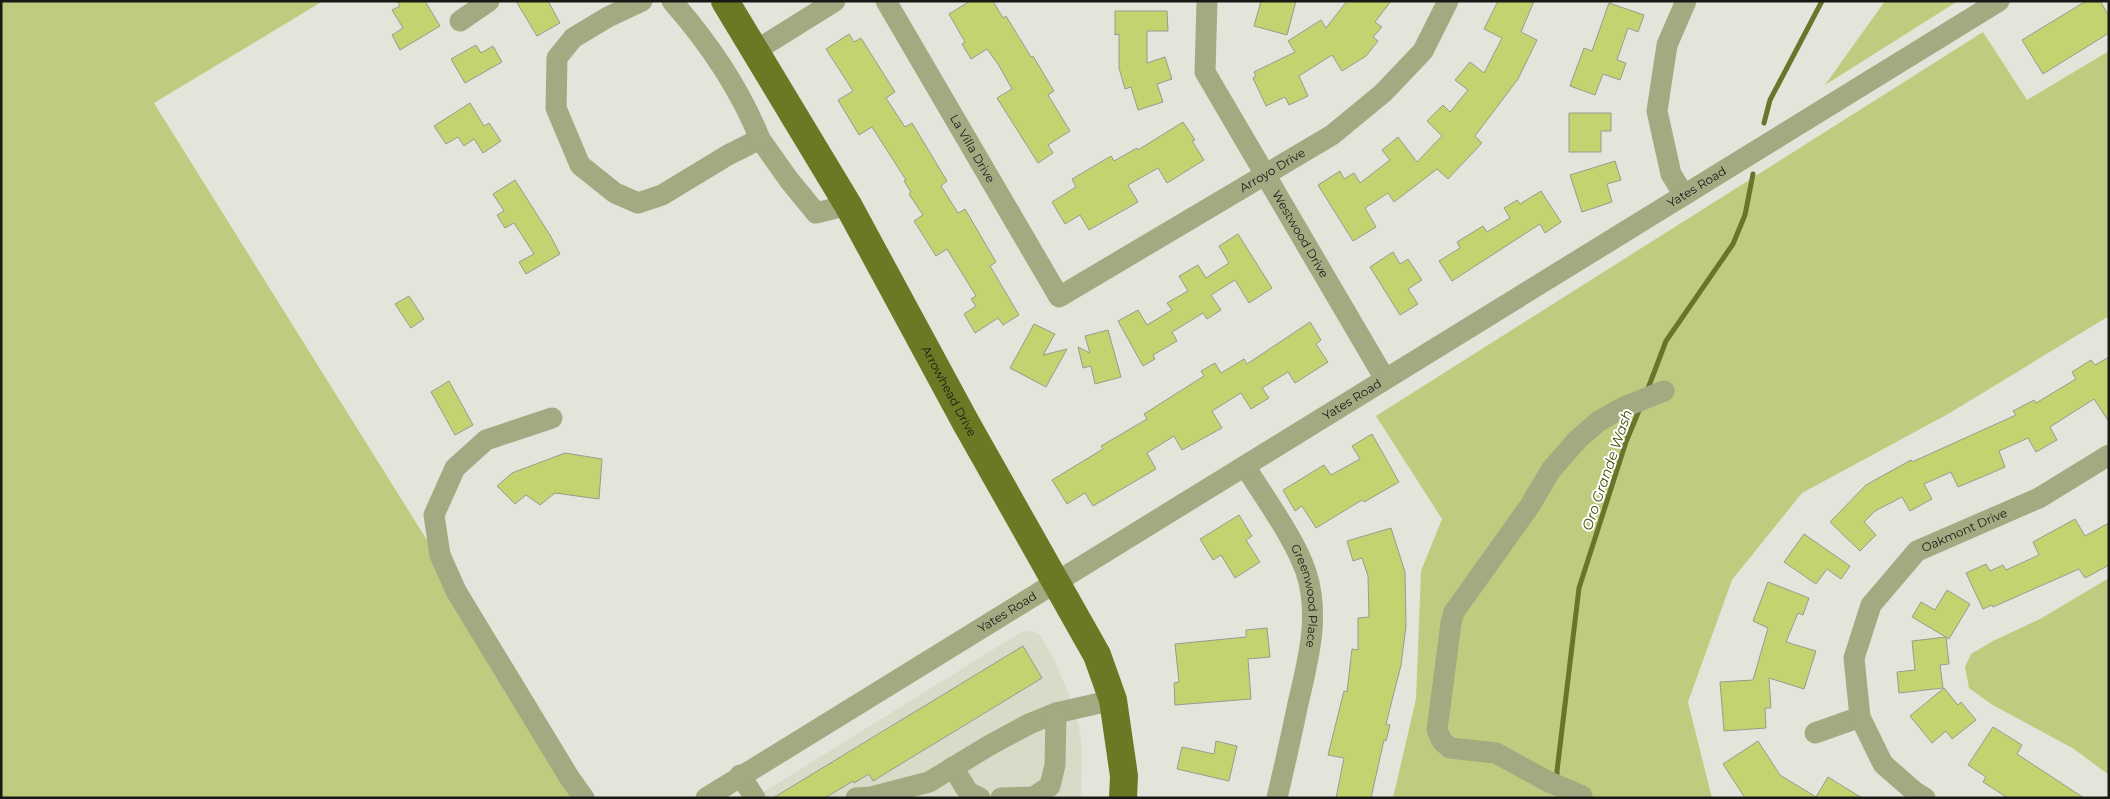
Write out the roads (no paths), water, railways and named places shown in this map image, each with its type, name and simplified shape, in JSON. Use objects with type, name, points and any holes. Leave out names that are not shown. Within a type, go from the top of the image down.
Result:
[{"type":"main road","name":"Arrowhead Drive","points":[[725,1],[848,205],[1097,655],[1113,700],[1124,776],[1123,798]]},
{"type":"street","points":[[460,21],[489,1]]},
{"type":"street","points":[[642,1],[608,17],[573,38],[558,58],[556,108],[580,164],[615,192],[638,203],[662,195],[728,155],[760,139]]},
{"type":"street","points":[[672,1],[697,30],[748,108],[760,139],[789,180],[816,213],[848,205]]},
{"type":"street","points":[[755,51],[835,1]]},
{"type":"street","name":"La Villa Drive","points":[[886,1],[1059,297]]},
{"type":"street","name":"Westwood Drive","points":[[1207,1],[1205,72],[1385,379]]},
{"type":"street","name":"Arroyo Drive","points":[[1059,297],[1332,135],[1383,93],[1423,51],[1448,1]]},
{"type":"street","points":[[1684,195],[1671,174],[1657,111],[1667,46],[1686,1]]},
{"type":"street","name":"Yates Road","points":[[706,798],[740,775],[1056,584],[1998,1]]},
{"type":"street","points":[[1582,796],[1547,781],[1496,753],[1450,748],[1442,741],[1437,730],[1451,623],[1454,612],[1529,507],[1551,470],[1567,451],[1599,421],[1624,407],[1664,390]]},
{"type":"street","points":[[552,418],[486,440],[455,468],[434,515],[440,555],[456,591],[569,777],[584,798]]},
{"type":"street","name":"Oakmont Drive","points":[[1925,798],[1915,792],[1883,764],[1860,717],[1854,658],[1871,604],[1917,552],[2039,498],[2109,455]]},
{"type":"street","name":"Greenwood Place","points":[[1245,466],[1296,551],[1306,572],[1312,597],[1313,620],[1306,672],[1277,798]]},
{"type":"street","points":[[856,798],[929,790],[953,767],[1021,728],[1056,713],[1113,700]]},
{"type":"street","points":[[1001,798],[1034,797],[1050,786],[1055,765],[1056,713]]},
{"type":"street","points":[[1816,734],[1860,717]]},
{"type":"street","points":[[953,767],[968,792],[980,798]]},
{"type":"street","points":[[740,775],[755,798]]},
{"type":"waterway","name":"Oro Grande Wash","points":[[1764,123],[1770,100],[1822,1]]},
{"type":"waterway","name":"Oro Grande Wash","points":[[1647,391],[1666,341],[1733,244],[1745,215],[1753,174]]},
{"type":"waterway","name":"Oro Grande Wash","points":[[1557,780],[1579,588],[1626,442],[1640,408]]}]
